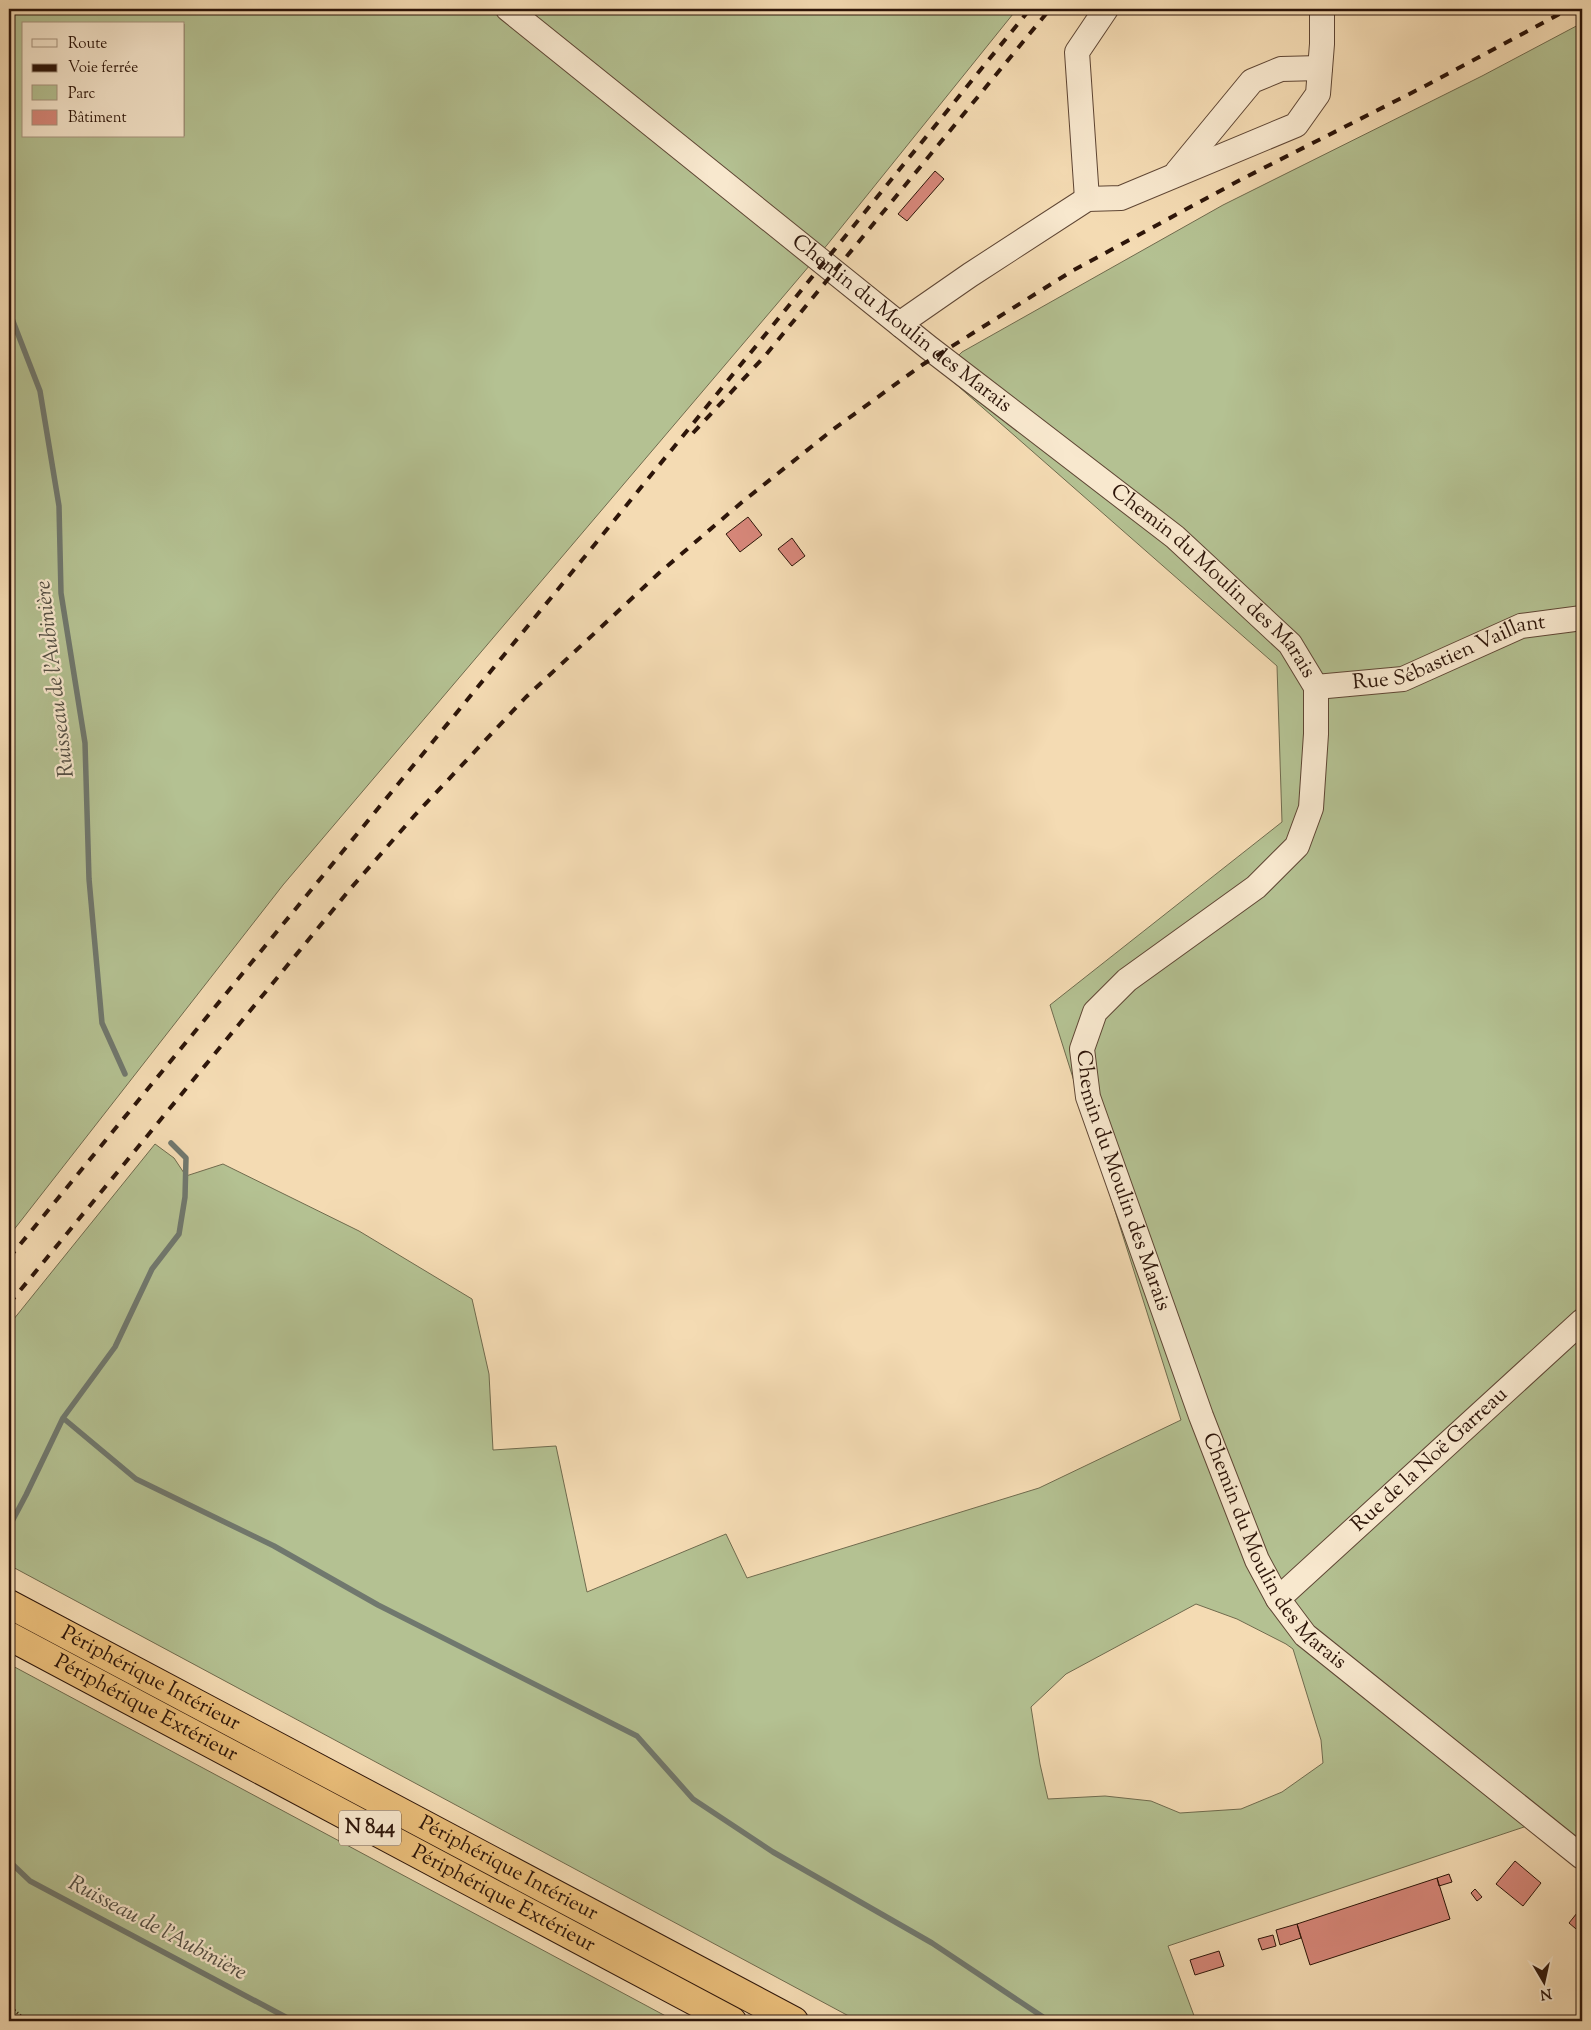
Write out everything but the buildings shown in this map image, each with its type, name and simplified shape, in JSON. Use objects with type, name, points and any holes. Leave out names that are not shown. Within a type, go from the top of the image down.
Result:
[{"type":"highway","name":"Périphérique Intérieur","points":[[9,1604],[794,2021]]},
{"type":"highway","name":"Périphérique Extérieur","points":[[9,1636],[732,2021]]},
{"type":"street","name":"Chemin du Moulin des Marais","points":[[508,9],[902,326],[1175,536],[1290,644],[1316,687],[1316,734],[1310,808],[1297,846],[1256,887],[1126,980],[1095,1012],[1082,1049],[1088,1097],[1201,1416],[1257,1560],[1278,1598],[1305,1635],[1582,1857]]},
{"type":"street","points":[[1087,200],[1077,52],[1106,9]]},
{"type":"street","points":[[902,326],[908,318],[1087,200],[1121,198],[1296,125],[1318,94],[1322,9]]},
{"type":"street","points":[[1174,176],[1252,81],[1281,69],[1320,68]]},
{"type":"street","name":"Rue Sébastien Vaillant","points":[[1316,687],[1403,679],[1521,626],[1582,618]]},
{"type":"street","name":"Rue de la Noë Garreau","points":[[1278,1598],[1582,1321]]},
{"type":"path","points":[[9,2006],[27,2021]]},
{"type":"green space","points":[[9,9],[1017,9],[827,245],[283,885],[9,1236]]},
{"type":"green space","points":[[1582,23],[1582,1857],[1539,1822],[1168,1946],[1196,2021],[858,2021],[9,1565],[9,1325],[155,1144],[174,1158],[186,1176],[223,1164],[359,1231],[472,1299],[489,1374],[493,1450],[556,1446],[587,1592],[726,1534],[747,1578],[1039,1488],[1181,1420],[1050,1005],[1282,822],[1277,666],[942,372],[962,352],[1223,205],[1482,76]],"holes":[[[1196,1604],[1237,1619],[1293,1649],[1321,1740],[1323,1763],[1282,1792],[1241,1809],[1180,1813],[1151,1801],[1105,1796],[1048,1799],[1040,1764],[1031,1707],[1066,1674]]]},
{"type":"green space","points":[[9,1664],[675,2021],[9,2021]]},
{"type":"waterway","name":"Ruisseau de l'Aubinière","points":[[9,311],[40,391],[59,506],[61,593],[85,743],[89,879],[102,1023],[125,1074]]},
{"type":"waterway","name":"Ruisseau de l'Aubinière","points":[[9,1527],[63,1418],[115,1347],[152,1269],[179,1234],[185,1197],[186,1158],[171,1143]]},
{"type":"waterway","points":[[63,1418],[136,1479],[274,1546],[378,1605],[637,1736],[693,1799],[773,1852],[932,1943],[1049,2021]]},
{"type":"waterway","name":"Ruisseau de l'Aubinière","points":[[9,1861],[30,1881],[293,2021]]},
{"type":"railway","points":[[9,1258],[582,560],[1030,9]]},
{"type":"railway","points":[[693,433],[764,357],[1050,9]]},
{"type":"railway","points":[[9,1304],[351,888],[415,815],[526,697],[658,574],[741,503],[831,431],[922,365],[1072,271],[1242,179],[1427,85],[1569,9]]}]
